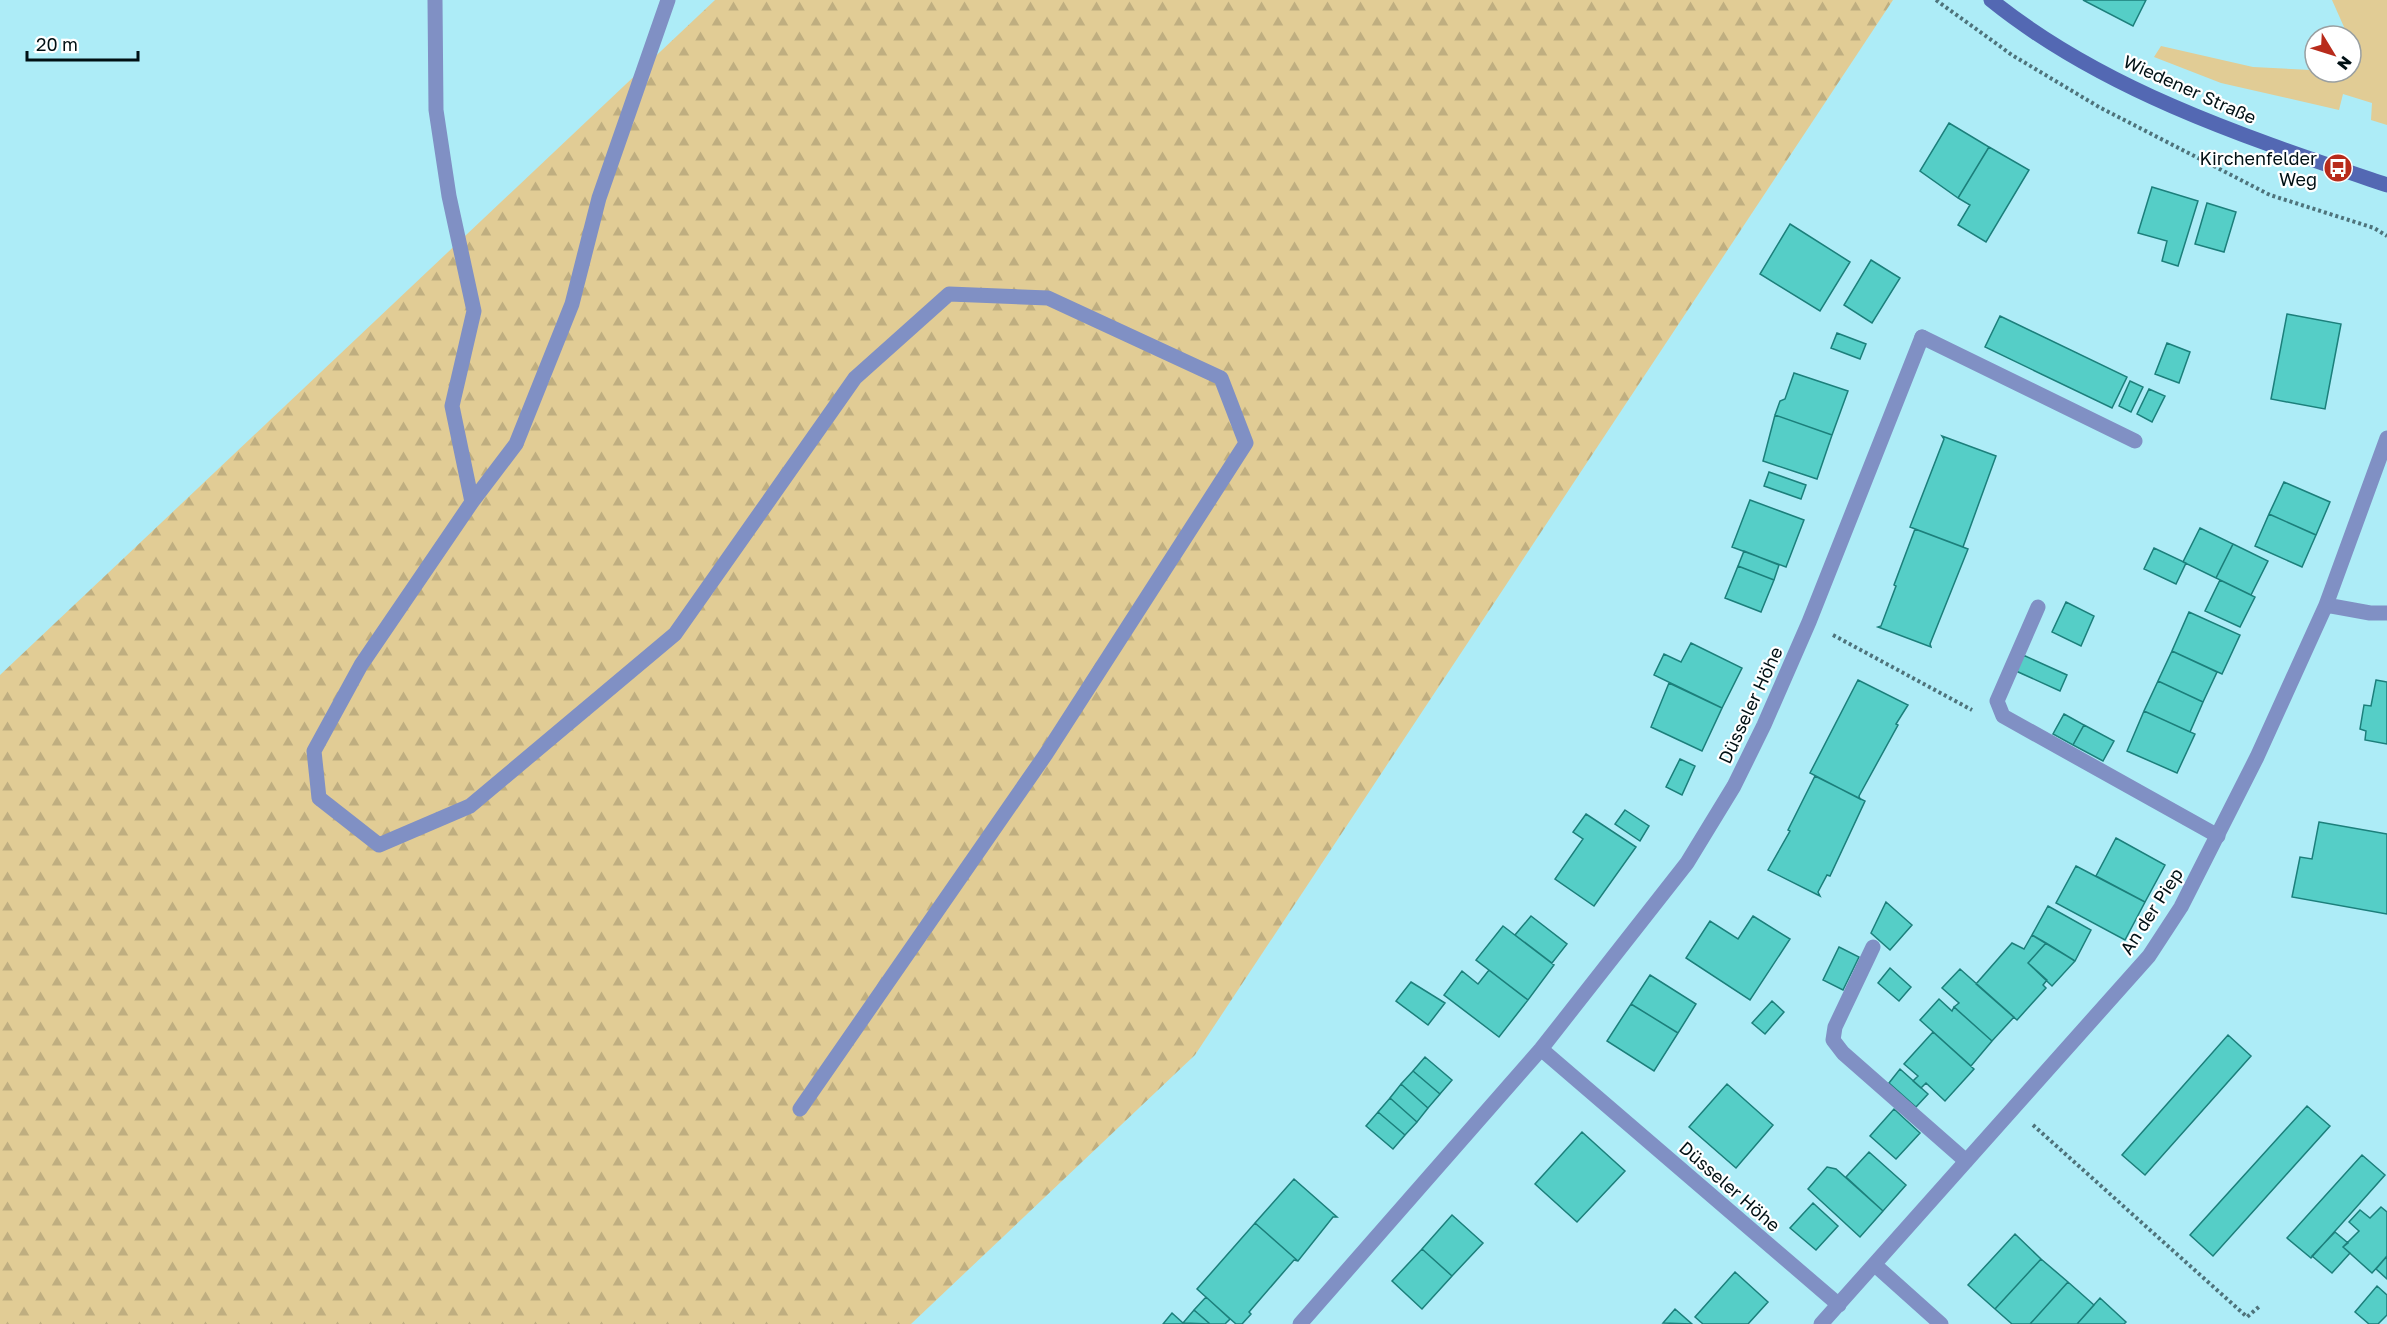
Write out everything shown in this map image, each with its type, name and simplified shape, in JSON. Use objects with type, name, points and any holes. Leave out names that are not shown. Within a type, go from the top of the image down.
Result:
[{"type":"main road","name":"Wiedener Straße","points":[[1991,0],[2049,41],[2084,61],[2206,121],[2387,185]]},
{"type":"street","points":[[435,0],[436,110],[449,196],[474,311],[452,406],[472,501]]},
{"type":"street","points":[[668,0],[599,198],[572,304],[516,444],[472,501],[361,666],[314,751],[319,798],[379,845],[470,806],[675,634],[855,378],[949,294],[1048,298],[1221,378],[1246,443],[1046,754],[800,1110]]},
{"type":"street","name":"Düsseler Höhe","points":[[1300,1324],[1541,1049],[1687,863],[1734,786],[1764,725],[1809,622],[1922,337],[2135,441]]},
{"type":"street","name":"An der Piep","points":[[1821,1324],[2149,956],[2181,907],[2218,836],[2326,605],[2387,438]]},
{"type":"street","points":[[2326,605],[2370,613],[2387,613]]},
{"type":"street","points":[[2038,607],[1997,701],[2003,716],[2218,836]]},
{"type":"street","points":[[1873,947],[1835,1027],[1833,1040],[1843,1053],[1966,1161]]},
{"type":"street","name":"Düsseler Höhe","points":[[1541,1049],[1839,1305]]},
{"type":"street","points":[[1875,1265],[1941,1324]]},
{"type":"path","points":[[2374,228],[2387,236]]},
{"type":"path","points":[[2013,1108],[2247,1317],[2261,1305]]},
{"type":"green space","points":[[715,0],[1893,0],[1195,1055],[911,1324],[0,1324],[0,675]]},
{"type":"green space","points":[[2332,0],[2387,0],[2387,125],[2371,120],[2372,103],[2343,94],[2339,110],[2221,83],[2154,57],[2161,46],[2253,67],[2303,70],[2303,84],[2363,84],[2363,24],[2343,24]]},
{"type":"building","points":[[2083,0],[2146,0],[2133,26]]},
{"type":"building","points":[[1949,123],[1989,147],[1958,198],[1920,171]]},
{"type":"building","points":[[1989,147],[2029,170],[1986,242],[1958,225],[1970,205],[1958,198]]},
{"type":"building","points":[[2152,187],[2198,201],[2178,266],[2162,261],[2167,241],[2138,233]]},
{"type":"building","points":[[2207,203],[2236,212],[2224,252],[2195,244]]},
{"type":"building","points":[[1790,224],[1850,262],[1820,311],[1760,274]]},
{"type":"building","points":[[1871,260],[1900,278],[1872,323],[1844,305]]},
{"type":"building","points":[[2287,314],[2341,324],[2325,409],[2271,399]]},
{"type":"building","points":[[2000,316],[2127,377],[2112,408],[1985,347]]},
{"type":"building","points":[[1837,333],[1866,344],[1860,359],[1831,348]]},
{"type":"building","points":[[2167,343],[2190,352],[2179,383],[2155,374]]},
{"type":"building","points":[[1794,373],[1848,391],[1832,435],[1775,415],[1780,401],[1785,399]]},
{"type":"building","points":[[2130,381],[2143,387],[2131,412],[2119,406]]},
{"type":"building","points":[[2149,389],[2165,396],[2152,422],[2137,414]]},
{"type":"building","points":[[1775,415],[1832,435],[1817,479],[1763,461]]},
{"type":"building","points":[[1942,436],[1996,456],[1963,547],[1910,527],[1944,439]]},
{"type":"building","points":[[1769,472],[1806,485],[1801,499],[1764,486]]},
{"type":"building","points":[[2284,482],[2330,502],[2316,535],[2269,514]]},
{"type":"building","points":[[1750,500],[1804,520],[1786,567],[1732,547]]},
{"type":"building","points":[[2269,514],[2316,535],[2302,567],[2255,546]]},
{"type":"building","points":[[2200,528],[2233,544],[2216,578],[2183,562]]},
{"type":"building","points":[[1915,529],[1968,549],[1930,644],[1931,647],[1878,627],[1881,626]]},
{"type":"building","points":[[2233,544],[2268,561],[2251,595],[2216,578]]},
{"type":"building","points":[[2154,548],[2186,563],[2176,584],[2144,569]]},
{"type":"building","points":[[1744,551],[1779,565],[1774,580],[1738,566]]},
{"type":"building","points":[[1738,566],[1774,580],[1761,612],[1725,598]]},
{"type":"building","points":[[2220,580],[2255,597],[2240,627],[2205,611]]},
{"type":"building","points":[[2066,602],[2094,616],[2081,646],[2052,632]]},
{"type":"building","points":[[2189,612],[2240,635],[2222,674],[2172,651]]},
{"type":"building","points":[[1691,643],[1742,668],[1722,708],[1654,675],[1664,654],[1681,662]]},
{"type":"building","points":[[2172,651],[2217,672],[2203,702],[2158,681]]},
{"type":"building","points":[[2023,655],[2067,675],[2060,691],[2016,671]]},
{"type":"building","points":[[1858,680],[1908,705],[1859,796],[1860,799],[1810,773]]},
{"type":"building","points":[[2376,680],[2387,682],[2387,744],[2365,740],[2366,731],[2360,729],[2364,705],[2371,706]]},
{"type":"building","points":[[2158,681],[2203,702],[2190,732],[2144,711]]},
{"type":"building","points":[[1669,683],[1722,708],[1702,751],[1651,727]]},
{"type":"building","points":[[2144,711],[2195,734],[2177,773],[2127,751]]},
{"type":"building","points":[[2064,714],[2084,725],[2073,745],[2053,734]]},
{"type":"building","points":[[2084,725],[2114,741],[2103,761],[2073,745]]},
{"type":"building","points":[[1680,759],[1695,766],[1682,795],[1666,787]]},
{"type":"building","points":[[1815,776],[1865,801],[1830,876],[1827,875],[1818,892],[1820,896],[1768,870],[1790,831],[1788,830]]},
{"type":"building","points":[[1625,810],[1649,826],[1640,841],[1615,824]]},
{"type":"building","points":[[1586,814],[1636,847],[1594,906],[1555,879],[1583,839],[1573,832]]},
{"type":"building","points":[[2319,822],[2387,834],[2387,914],[2292,897],[2300,857],[2312,859]]},
{"type":"building","points":[[2116,838],[2165,865],[2145,902],[2096,876]]},
{"type":"building","points":[[2076,866],[2145,902],[2125,940],[2056,903]]},
{"type":"building","points":[[1886,902],[1912,925],[1890,950],[1871,933]]},
{"type":"building","points":[[2048,906],[2091,930],[2075,961],[2032,935]]},
{"type":"building","points":[[1531,916],[1567,944],[1552,963],[1515,935]]},
{"type":"building","points":[[1753,916],[1790,939],[1750,1000],[1686,958],[1710,921],[1738,939]]},
{"type":"building","points":[[1503,926],[1554,965],[1528,1000],[1476,960]]},
{"type":"building","points":[[2032,935],[2046,943],[2028,963],[2047,980],[2043,985],[2046,988],[2017,1020],[1976,984],[2012,943],[2024,949]]},
{"type":"building","points":[[2046,943],[2075,961],[2052,986],[2028,963]]},
{"type":"building","points":[[1839,947],[1859,957],[1843,990],[1823,980]]},
{"type":"building","points":[[1890,968],[1911,987],[1899,1001],[1878,983]]},
{"type":"building","points":[[1960,969],[2014,1017],[1992,1041],[1954,1007],[1959,1003],[1942,988]]},
{"type":"building","points":[[1489,970],[1528,1000],[1499,1037],[1444,995],[1462,971],[1478,984]]},
{"type":"building","points":[[1650,975],[1696,1004],[1678,1033],[1631,1004]]},
{"type":"building","points":[[1411,982],[1445,1003],[1428,1025],[1396,1001]]},
{"type":"building","points":[[1939,999],[1952,1011],[1954,1007],[1992,1041],[1971,1066],[1920,1020]]},
{"type":"building","points":[[1772,1001],[1784,1012],[1765,1034],[1752,1023]]},
{"type":"building","points":[[1631,1004],[1678,1033],[1654,1071],[1607,1041]]},
{"type":"building","points":[[1933,1032],[1974,1069],[1945,1101],[1926,1083],[1921,1088],[1913,1081],[1918,1076],[1904,1064]]},
{"type":"building","points":[[2228,1035],[2251,1056],[2145,1175],[2122,1155]]},
{"type":"building","points":[[1425,1057],[1452,1080],[1440,1094],[1413,1071]]},
{"type":"building","points":[[1900,1069],[1928,1094],[1916,1107],[1889,1083]]},
{"type":"building","points":[[1413,1071],[1440,1094],[1428,1108],[1401,1084]]},
{"type":"building","points":[[1401,1084],[1428,1108],[1417,1122],[1390,1098]]},
{"type":"building","points":[[1727,1084],[1773,1125],[1736,1168],[1689,1127]]},
{"type":"building","points":[[1390,1098],[1417,1122],[1405,1135],[1378,1112]]},
{"type":"building","points":[[2307,1106],[2330,1126],[2213,1256],[2190,1235]]},
{"type":"building","points":[[1894,1109],[1920,1133],[1896,1159],[1870,1136]]},
{"type":"building","points":[[1378,1112],[1405,1135],[1393,1149],[1366,1126]]},
{"type":"building","points":[[1582,1132],[1625,1171],[1577,1222],[1535,1184]]},
{"type":"building","points":[[1869,1152],[1906,1185],[1883,1211],[1846,1177]]},
{"type":"building","points":[[2362,1155],[2385,1175],[2311,1258],[2287,1238]]},
{"type":"building","points":[[1827,1167],[1836,1169],[1883,1211],[1860,1237],[1808,1189]]},
{"type":"building","points":[[1294,1179],[1337,1217],[1333,1217],[1298,1261],[1255,1223]]},
{"type":"building","points":[[1813,1203],[1838,1226],[1816,1250],[1790,1228]]},
{"type":"building","points":[[2381,1207],[2387,1212],[2387,1256],[2372,1273],[2343,1247],[2359,1231],[2349,1222],[2360,1210],[2370,1218]]},
{"type":"building","points":[[1452,1215],[1483,1243],[1452,1276],[1422,1249]]},
{"type":"building","points":[[1255,1223],[1298,1261],[1294,1260],[1249,1312],[1251,1314],[1242,1324],[1236,1324],[1197,1289]]},
{"type":"building","points":[[2335,1232],[2348,1243],[2343,1247],[2350,1253],[2332,1273],[2312,1256]]},
{"type":"building","points":[[2015,1234],[2041,1259],[1995,1309],[1968,1285]]},
{"type":"building","points":[[1422,1249],[1452,1276],[1422,1309],[1392,1281]]},
{"type":"building","points":[[2387,1256],[2387,1279],[2376,1269]]},
{"type":"building","points":[[2041,1259],[2068,1282],[2030,1324],[2012,1324],[1995,1309]]},
{"type":"building","points":[[1735,1272],[1768,1302],[1748,1324],[1703,1324],[1695,1317]]},
{"type":"building","points":[[2068,1282],[2094,1305],[2077,1324],[2030,1324]]},
{"type":"building","points":[[2377,1286],[2387,1295],[2387,1315],[2378,1324],[2369,1324],[2355,1312]]},
{"type":"building","points":[[1206,1297],[1230,1319],[1225,1324],[1210,1324],[1194,1310]]},
{"type":"building","points":[[2100,1298],[2126,1322],[2124,1324],[2077,1324]]},
{"type":"building","points":[[1675,1309],[1692,1324],[1663,1323]]},
{"type":"building","points":[[1194,1310],[1210,1324],[1183,1323]]},
{"type":"building","points":[[1172,1313],[1183,1323],[1184,1324],[1163,1324]]},
{"type":"place","name":"Kirchenfelder Weg","points":[[2338,168]]}]
